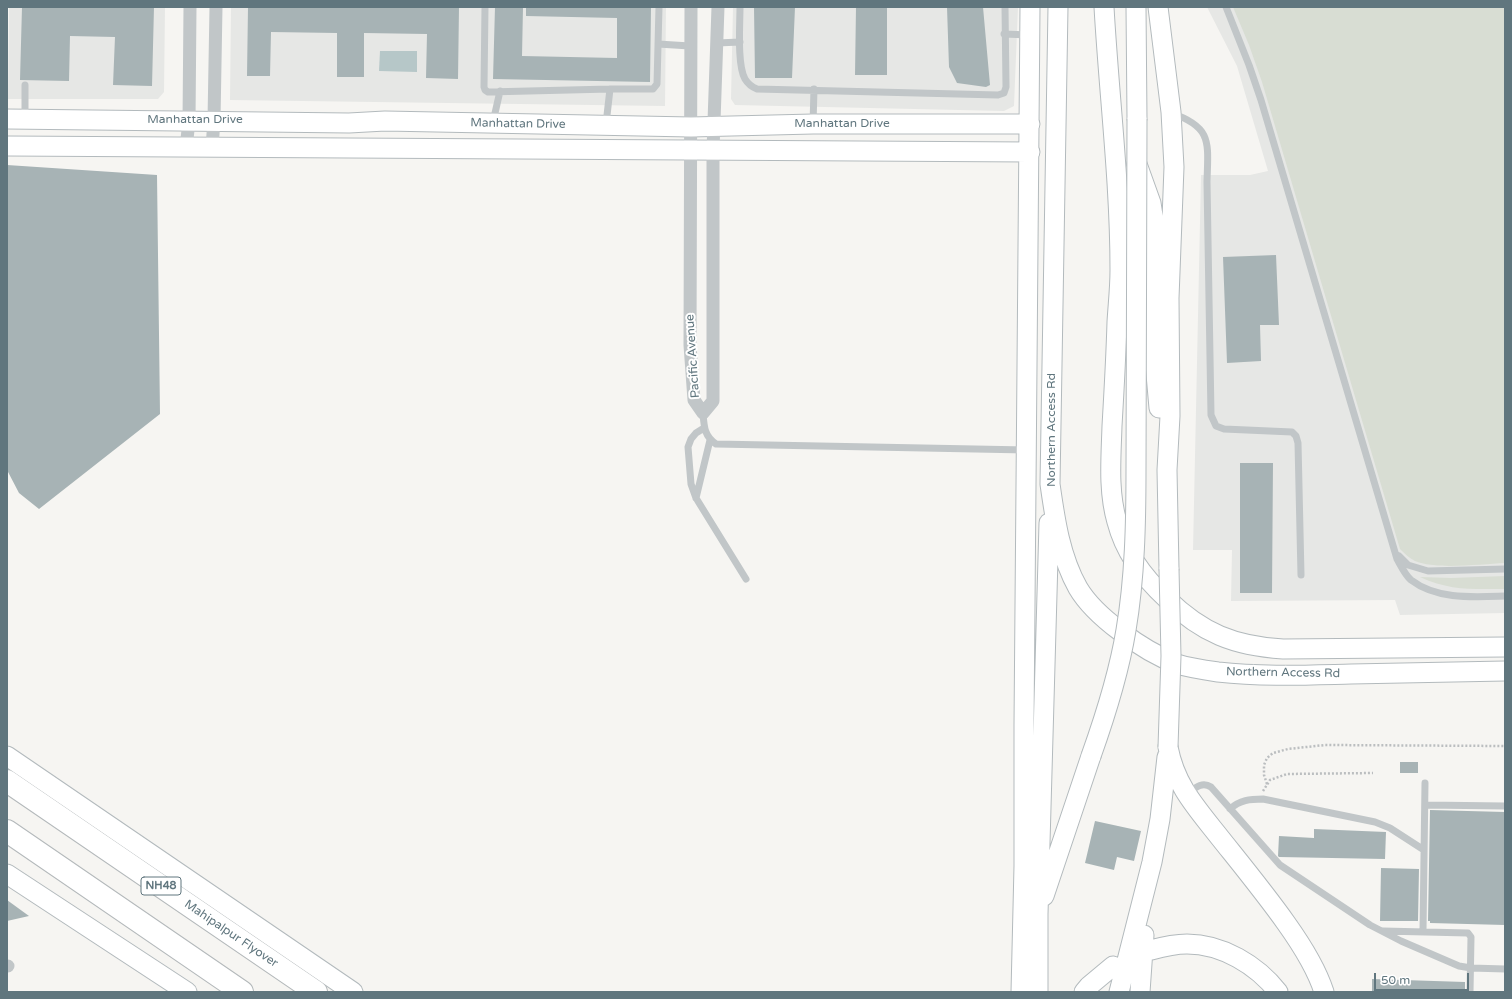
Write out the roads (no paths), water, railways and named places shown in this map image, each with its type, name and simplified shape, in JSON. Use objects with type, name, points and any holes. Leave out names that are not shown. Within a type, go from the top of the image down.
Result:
[{"type":"highway","name":"Mahipalpur Flyover","points":[[7,781],[316,992]]},
{"type":"highway","points":[[7,831],[242,992]]},
{"type":"street","points":[[186,148],[189,121],[190,7]]},
{"type":"street","points":[[212,148],[214,120],[216,7]]},
{"type":"street","name":"Pacific Avenue","points":[[691,7],[690,345],[694,400],[703,413],[713,401],[713,150],[718,7]]},
{"type":"street","points":[[1021,992],[1024,866],[1030,7]]},
{"type":"street","name":"Northern Access Rd","points":[[1058,7],[1050,484],[1055,522],[1061,546],[1068,568],[1079,589],[1094,609],[1134,642],[1152,653],[1177,664],[1200,670],[1238,674],[1272,675],[1505,671]]},
{"type":"street","name":"Northern Access Rd","points":[[1104,7],[1107,65],[1115,149],[1120,271],[1110,482],[1117,523],[1130,555],[1158,591],[1180,612],[1199,626],[1218,636],[1258,647],[1283,649],[1505,647]]},
{"type":"street","points":[[1038,914],[1090,756],[1107,710],[1121,659],[1127,628],[1136,519],[1136,7]]},
{"type":"street","points":[[1119,992],[1146,887],[1160,819],[1168,747],[1171,656],[1167,470],[1170,416],[1169,298],[1174,167],[1171,112],[1158,7]]},
{"type":"street","name":"Manhattan Drive","points":[[16,119],[385,121],[691,127],[813,124],[1030,124]]},
{"type":"street","points":[[1112,119],[1131,150],[1140,171],[1151,203],[1154,222],[1153,317],[1155,363],[1167,470]]},
{"type":"street","name":"Manhattan Drive","points":[[7,146],[1030,152]]},
{"type":"street","points":[[1038,992],[1038,914],[1050,484]]},
{"type":"street","points":[[1168,747],[1173,769],[1186,795],[1289,928],[1314,968],[1324,992]]},
{"type":"street","points":[[7,756],[354,992]]},
{"type":"street","points":[[7,874],[187,992]]},
{"type":"street","points":[[1140,992],[1146,887]]},
{"type":"street","points":[[1151,950],[1187,944],[1206,946],[1226,952],[1246,963],[1260,974],[1278,992]]},
{"type":"street","points":[[1084,992],[1102,973],[1113,966]]},
{"type":"lane","points":[[485,7],[484,87],[488,92],[610,89],[651,90],[656,87],[659,7]]},
{"type":"lane","points":[[740,7],[742,68],[745,79],[757,89],[814,89],[1001,95],[1004,93],[1006,87],[1004,34],[1005,7]]},
{"type":"lane","points":[[1226,7],[1250,65],[1261,100],[1397,559],[1411,580],[1423,586],[1451,595],[1505,596]]},
{"type":"lane","points":[[1004,34],[1030,35]]},
{"type":"lane","points":[[717,43],[740,42]]},
{"type":"lane","points":[[658,44],[690,46]]},
{"type":"lane","points":[[16,119],[25,85]]},
{"type":"lane","points":[[606,125],[610,89]]},
{"type":"lane","points":[[813,124],[814,89]]},
{"type":"lane","points":[[493,124],[500,91]]},
{"type":"lane","points":[[1171,112],[1193,121],[1200,128],[1205,137],[1208,150],[1207,182],[1211,416],[1216,426],[1224,429],[1292,432],[1296,436],[1298,443],[1301,575]]},
{"type":"lane","points":[[703,413],[704,428],[710,440],[716,444],[1027,450]]},
{"type":"lane","points":[[704,428],[696,433],[688,447],[691,484],[696,498],[746,579]]},
{"type":"lane","points":[[696,498],[710,440]]},
{"type":"lane","points":[[1392,545],[1402,560],[1408,565],[1417,569],[1428,571],[1505,570]]},
{"type":"lane","points":[[1423,931],[1425,783]]},
{"type":"lane","points":[[1186,795],[1198,786],[1207,785],[1211,787],[1285,869],[1379,930],[1452,963],[1471,968],[1505,970]]},
{"type":"lane","points":[[1230,809],[1240,802],[1260,799],[1375,822],[1390,828],[1424,850]]},
{"type":"lane","points":[[1425,804],[1505,806]]},
{"type":"lane","points":[[1379,930],[1468,933],[1471,937],[1470,992]]}]
